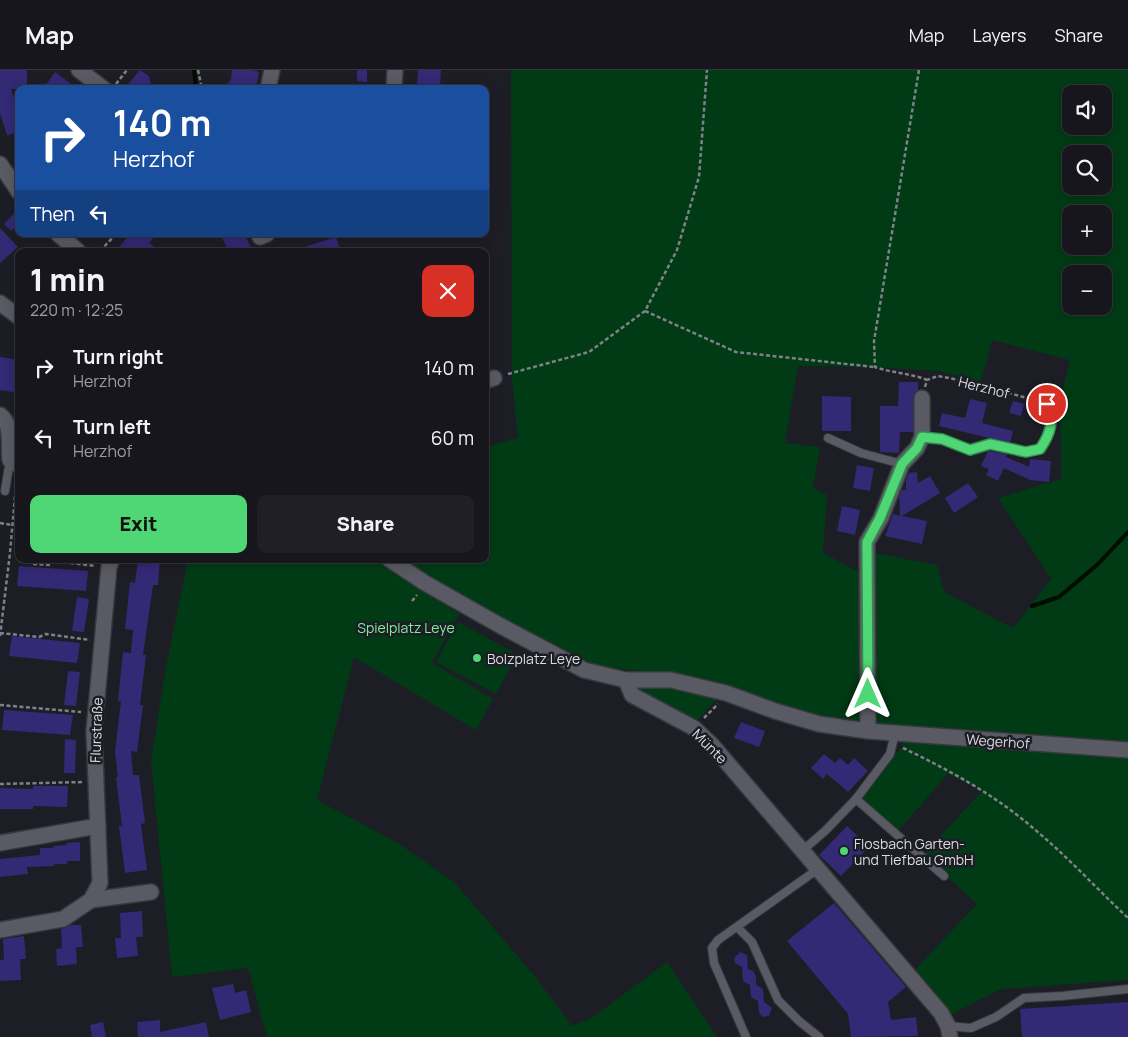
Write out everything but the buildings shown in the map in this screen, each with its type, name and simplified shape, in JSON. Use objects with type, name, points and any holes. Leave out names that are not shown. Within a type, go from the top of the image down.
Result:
[{"type":"street","points":[[80,70],[99,85]]},
{"type":"street","points":[[269,85],[272,70]]},
{"type":"street","points":[[394,85],[395,70]]},
{"type":"street","points":[[0,164],[15,186]]},
{"type":"street","points":[[62,237],[74,248]]},
{"type":"street","points":[[0,303],[15,314]]},
{"type":"street","points":[[868,731],[867,542],[880,518],[902,464],[917,448],[922,437],[922,398]]},
{"type":"street","points":[[0,416],[4,418],[9,428],[15,463]]},
{"type":"street","name":"Flurstraße","points":[[91,900],[100,883],[94,731],[111,563]]},
{"type":"street","points":[[395,563],[424,583],[584,670],[626,680]]},
{"type":"street","name":"Wegerhof","points":[[626,680],[671,680],[726,693],[818,724],[868,731],[1128,750]]},
{"type":"street","name":"Münte","points":[[626,680],[632,695],[694,728],[712,745],[941,1013],[949,1032]]},
{"type":"street","points":[[0,843],[98,826]]},
{"type":"street","points":[[0,930],[63,919],[91,900],[151,892]]},
{"type":"lane","points":[[922,437],[942,439],[970,450],[990,444],[1026,452],[1040,449],[1048,436],[1052,424],[1047,404]]},
{"type":"lane","points":[[828,438],[861,453],[902,464]]},
{"type":"lane","points":[[5,491],[15,463]]},
{"type":"lane","points":[[803,850],[825,831],[856,799],[890,754],[895,733]]},
{"type":"lane","points":[[856,799],[944,876]]},
{"type":"lane","points":[[746,1037],[714,963],[712,948],[718,940],[818,869]]},
{"type":"lane","points":[[737,927],[752,942],[778,1000],[817,1036]]},
{"type":"lane","points":[[949,1032],[971,1028],[996,1017],[1024,998],[1128,989]]},
{"type":"path","points":[[115,85],[127,70]]},
{"type":"path","points":[[198,70],[201,85]]},
{"type":"path","points":[[490,379],[589,352],[645,311],[677,250],[699,176],[707,70]]},
{"type":"path","points":[[875,367],[874,341],[919,70]]},
{"type":"path","points":[[103,248],[113,237]]},
{"type":"path","name":"Herzhof","points":[[645,311],[736,352],[875,367],[893,373],[912,374],[927,380],[938,376],[969,382],[1047,404]]},
{"type":"path","points":[[922,398],[927,380]]},
{"type":"path","points":[[15,491],[0,635],[39,637],[46,634],[102,641]]},
{"type":"path","points":[[0,523],[12,525]]},
{"type":"path","points":[[33,564],[50,565],[52,563]]},
{"type":"path","points":[[694,728],[716,707],[726,693]]},
{"type":"path","points":[[0,705],[95,714]]},
{"type":"path","points":[[895,733],[902,748],[982,790],[1033,828],[1128,918]]},
{"type":"path","points":[[0,784],[95,781]]},
{"type":"green space","points":[[511,70],[1128,70],[1128,743],[880,726],[799,713],[706,680],[603,667],[576,658],[455,595],[406,563],[489,563],[489,446],[518,438],[512,380]],"holes":[[[992,340],[1070,360],[1060,401],[1061,479],[998,498],[1051,579],[1013,628],[944,592],[937,565],[864,551],[859,572],[823,553],[827,495],[813,488],[820,447],[785,443],[798,366],[875,367],[938,371],[981,382]]]},
{"type":"green space","name":"Spielplatz Leye","points":[[187,563],[381,563],[459,614],[432,663],[493,699],[476,730],[354,657],[317,800],[398,843],[455,883],[533,974],[572,1026],[593,1017],[667,962],[717,1037],[267,1037],[248,968],[172,977],[151,760],[166,667]]},
{"type":"green space","name":"Bolzplatz Leye","points":[[458,622],[517,654],[496,694],[436,662]]},
{"type":"green space","points":[[658,685],[720,696],[696,722],[639,695],[640,686]]},
{"type":"green space","points":[[907,738],[1128,755],[1128,980],[1001,989],[950,1015],[911,974],[977,904],[923,855],[982,791],[948,774],[897,832],[859,799],[901,748],[929,763],[902,746]]},
{"type":"waterway","points":[[194,70],[196,85]]},
{"type":"waterway","points":[[1032,606],[1059,597],[1098,564],[1128,532]]},
{"type":"place","name":"Bolzplatz Leye","points":[[477,658]]},
{"type":"place","name":"Flosbach Garten- und Tiefbau GmbH","points":[[844,851]]},
{"type":"route","points":[[868,694],[867,542],[880,518],[902,464],[917,448],[922,437],[942,439],[970,450],[990,444],[1026,452],[1040,449],[1048,436],[1052,424],[1047,404]]}]
